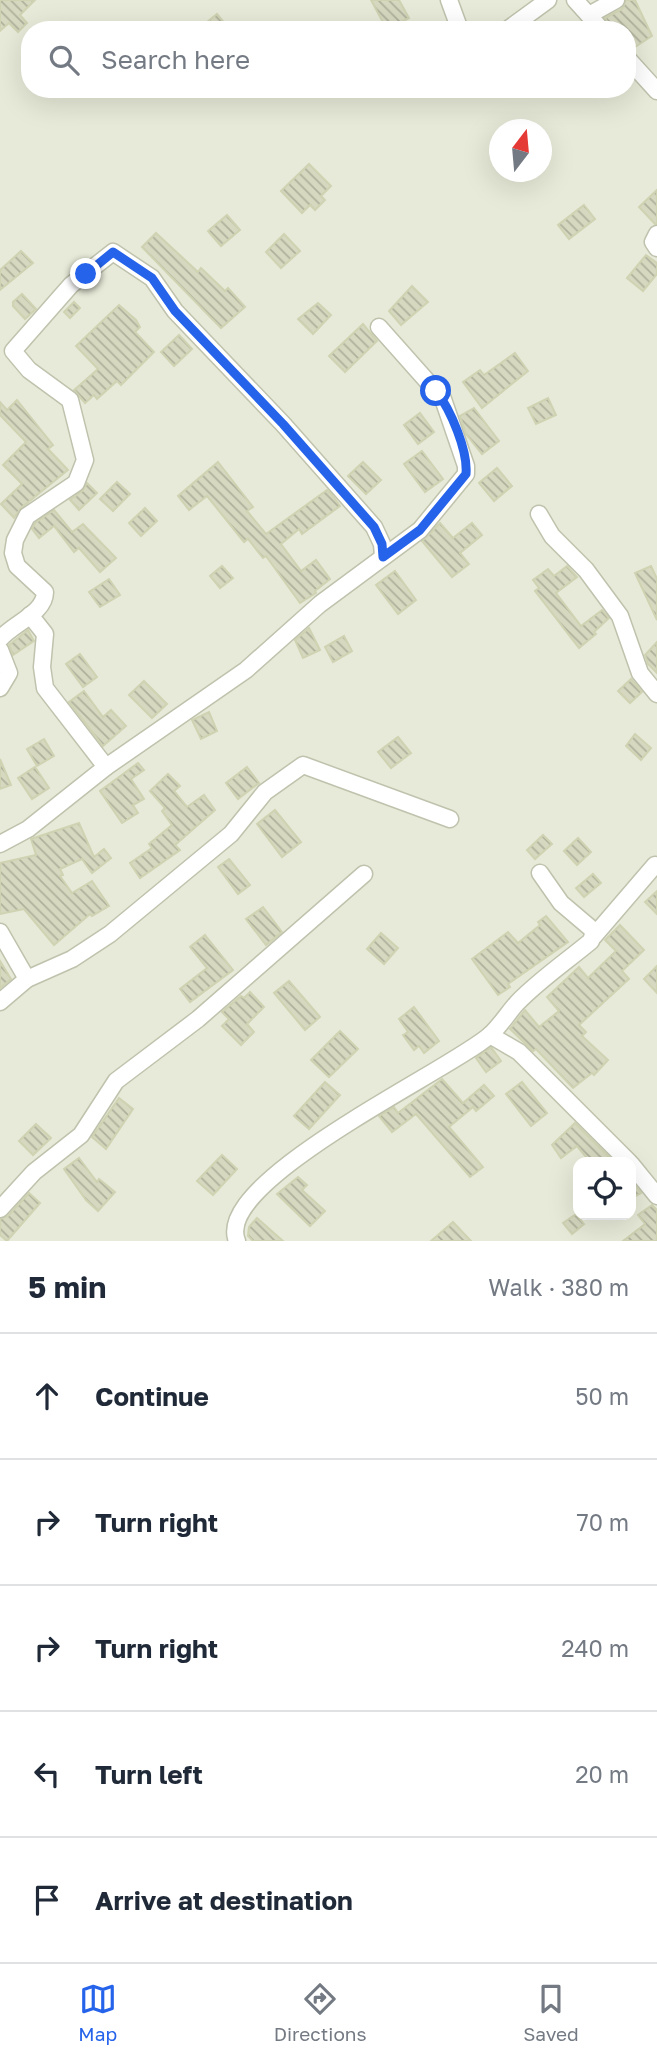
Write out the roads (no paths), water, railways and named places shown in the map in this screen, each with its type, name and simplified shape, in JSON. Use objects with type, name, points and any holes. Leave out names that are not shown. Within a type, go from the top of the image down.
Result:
[{"type":"street","points":[[449,0],[457,21]]},
{"type":"street","points":[[519,21],[548,0]]},
{"type":"street","points":[[575,0],[594,21]]},
{"type":"street","points":[[589,15],[615,0]]},
{"type":"street","points":[[636,68],[657,91]]},
{"type":"street","points":[[657,234],[653,242],[657,248]]},
{"type":"street","points":[[0,639],[12,626],[39,611],[45,600],[45,592],[17,566],[7,537],[27,516],[76,483],[85,460],[70,400],[29,370],[13,351],[71,285],[113,252],[152,278],[175,311],[338,486],[374,527],[382,544],[383,557]]},
{"type":"street","points":[[0,844],[33,824],[106,767],[246,670],[320,604],[420,530],[466,474],[467,466],[443,400],[379,327]]},
{"type":"street","points":[[539,514],[552,536],[586,570],[620,616],[640,673],[657,694]]},
{"type":"street","points":[[30,615],[45,634],[42,667],[46,688],[106,767]]},
{"type":"street","points":[[0,650],[9,673],[0,688]]},
{"type":"street","points":[[0,1002],[27,979],[72,959],[110,934],[231,834],[265,792],[303,765],[450,819]]},
{"type":"street","points":[[237,1241],[235,1227],[239,1216],[269,1179],[296,1157],[370,1107],[490,1035],[518,1002],[594,936],[655,865],[657,867]]},
{"type":"street","points":[[540,873],[561,903],[594,931],[594,936]]},
{"type":"street","points":[[0,1209],[34,1172],[81,1135],[116,1081],[198,1018],[364,874]]},
{"type":"street","points":[[0,932],[27,979]]},
{"type":"street","points":[[490,1035],[519,1052],[624,1157]]},
{"type":"street","points":[[636,1170],[657,1196]]}]
